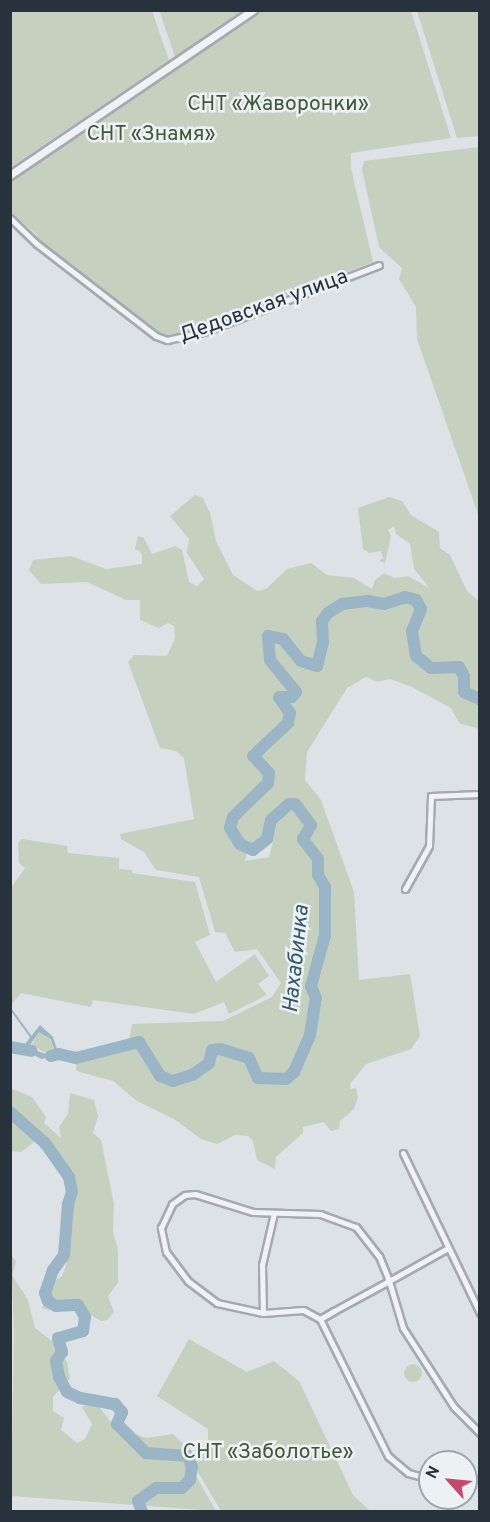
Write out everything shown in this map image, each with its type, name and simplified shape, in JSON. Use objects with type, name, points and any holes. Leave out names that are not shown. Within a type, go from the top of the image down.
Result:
[{"type":"street","points":[[10,175],[253,10]]},
{"type":"street","name":"Дедовская улица","points":[[10,218],[47,251],[156,336],[167,340],[191,337],[379,266]]},
{"type":"street","points":[[405,889],[429,846],[431,796],[480,794]]},
{"type":"street","points":[[403,1153],[480,1313]]},
{"type":"street","points":[[418,1476],[408,1473],[388,1456],[320,1319],[303,1310],[263,1313],[216,1303],[194,1286],[166,1252],[161,1228],[172,1204],[185,1195],[195,1194],[253,1212],[320,1214],[356,1227],[374,1247],[389,1281],[403,1328],[454,1407],[480,1433]]},
{"type":"street","points":[[263,1313],[262,1265],[274,1213]]},
{"type":"street","points":[[320,1319],[448,1248]]},
{"type":"green space","name":"СНТ «Знамя»","points":[[11,10],[152,11],[169,60],[11,167]]},
{"type":"green space","name":"СНТ «Жаворонки»","points":[[159,10],[243,10],[243,11],[175,57]]},
{"type":"green space","name":"СНТ «Жаворонки»","points":[[261,11],[411,11],[451,138],[351,153],[351,168],[373,262],[197,330],[161,339],[37,244],[37,235],[11,212],[10,181]]},
{"type":"green space","points":[[417,11],[479,11],[479,136],[457,138]]},
{"type":"green space","points":[[480,147],[479,517],[417,339],[416,307],[399,279],[402,268],[379,247],[362,170],[364,161]]},
{"type":"green space","points":[[195,495],[203,498],[210,513],[216,541],[233,575],[257,591],[266,589],[287,569],[311,563],[327,575],[354,578],[372,589],[375,580],[384,573],[395,578],[408,576],[429,588],[414,569],[410,544],[396,534],[394,526],[388,530],[391,536],[385,563],[379,561],[383,558],[381,551],[369,553],[363,549],[358,508],[389,497],[402,501],[411,515],[439,532],[440,548],[450,555],[467,591],[479,601],[479,729],[459,723],[451,708],[412,687],[390,679],[377,682],[366,677],[347,688],[307,752],[305,780],[321,800],[354,892],[359,980],[410,974],[420,1036],[411,1049],[366,1064],[350,1084],[351,1089],[356,1088],[358,1097],[354,1109],[340,1121],[339,1129],[331,1131],[324,1122],[303,1127],[303,1133],[276,1157],[275,1169],[257,1160],[253,1141],[248,1136],[235,1135],[217,1144],[201,1139],[174,1119],[137,1101],[113,1081],[76,1071],[76,1064],[101,1050],[112,1055],[128,1047],[132,1024],[223,1021],[272,997],[281,983],[257,949],[235,952],[225,933],[215,932],[199,877],[156,870],[144,852],[121,839],[120,834],[194,819],[184,758],[176,751],[160,748],[128,662],[134,655],[167,656],[175,638],[174,626],[168,623],[159,628],[140,620],[140,600],[126,600],[87,582],[41,584],[29,570],[33,560],[71,556],[106,569],[142,564],[142,553],[135,549],[138,536],[144,538],[152,554],[175,546],[182,550],[189,582],[197,586],[204,579],[187,553],[189,539],[170,516]],"holes":[[[266,832],[273,841],[269,857],[245,861],[248,850],[255,849]]]},
{"type":"green space","points":[[22,839],[67,846],[68,853],[119,858],[119,869],[132,870],[132,873],[195,882],[210,935],[195,942],[216,982],[255,954],[269,976],[258,984],[267,995],[229,1014],[224,1002],[194,1014],[93,1000],[91,1007],[21,993],[11,1005],[11,888],[25,868],[19,863],[18,843]]},
{"type":"green space","points":[[39,1031],[51,1039],[55,1051],[49,1055],[32,1045]]},
{"type":"green space","points":[[10,1088],[32,1097],[46,1117],[44,1123],[61,1138],[59,1127],[68,1114],[70,1093],[94,1100],[98,1116],[93,1133],[101,1140],[114,1204],[113,1232],[118,1250],[118,1283],[108,1296],[114,1312],[107,1320],[101,1321],[84,1311],[79,1300],[58,1312],[42,1308],[51,1284],[62,1276],[66,1265],[71,1233],[62,1202],[73,1196],[55,1150],[43,1149],[41,1144],[45,1139],[42,1136],[21,1152],[11,1151]]},
{"type":"green space","points":[[11,1254],[16,1262],[12,1275],[28,1300],[35,1328],[56,1344],[67,1362],[70,1378],[53,1397],[53,1411],[64,1418],[61,1430],[77,1443],[85,1439],[92,1424],[82,1407],[91,1404],[99,1407],[113,1425],[146,1438],[173,1434],[183,1444],[184,1455],[216,1511],[11,1496],[14,1335]]},
{"type":"green space","name":"СНТ «Заболотье»","points":[[189,1339],[247,1372],[274,1361],[299,1381],[353,1495],[370,1511],[221,1511],[189,1457],[208,1444],[208,1429],[157,1396]]},
{"type":"green space","points":[[413,1364],[419,1367],[422,1373],[419,1379],[413,1382],[407,1379],[404,1373],[407,1367]]},
{"type":"water","points":[[40,1025],[53,1037],[57,1049],[66,1054],[41,1059],[18,1046],[25,1044]],"holes":[[[39,1032],[51,1039],[55,1051],[49,1055],[28,1048]]]},
{"type":"waterway","name":"Нахабинка","points":[[51,1056],[59,1054],[76,1058],[139,1042],[160,1076],[173,1081],[194,1074],[209,1063],[212,1050],[220,1049],[249,1058],[258,1078],[286,1079],[294,1072],[310,1035],[316,998],[311,986],[325,935],[325,887],[318,875],[318,859],[303,839],[311,825],[295,804],[289,804],[271,820],[267,839],[253,850],[240,844],[230,828],[233,817],[268,783],[269,773],[253,756],[288,723],[290,713],[279,697],[292,697],[296,692],[270,660],[268,636],[283,639],[301,661],[317,666],[323,642],[322,621],[328,613],[342,604],[368,601],[384,604],[405,597],[416,600],[421,609],[412,631],[416,656],[431,668],[459,667],[464,676],[464,692],[480,699]]},
{"type":"waterway","points":[[10,1008],[31,1037]]},
{"type":"waterway","name":"Нахабинка","points":[[10,1047],[32,1051]]},
{"type":"waterway","name":"Нахабинка","points":[[10,1112],[45,1143],[69,1177],[72,1192],[68,1204],[64,1255],[53,1270],[45,1293],[48,1301],[56,1306],[78,1305],[85,1317],[83,1331],[58,1338],[62,1352],[56,1361],[59,1377],[67,1392],[80,1398],[115,1404],[122,1412],[117,1424],[146,1453],[188,1456],[192,1467],[190,1480],[182,1488],[156,1488],[138,1501],[142,1512]]}]
